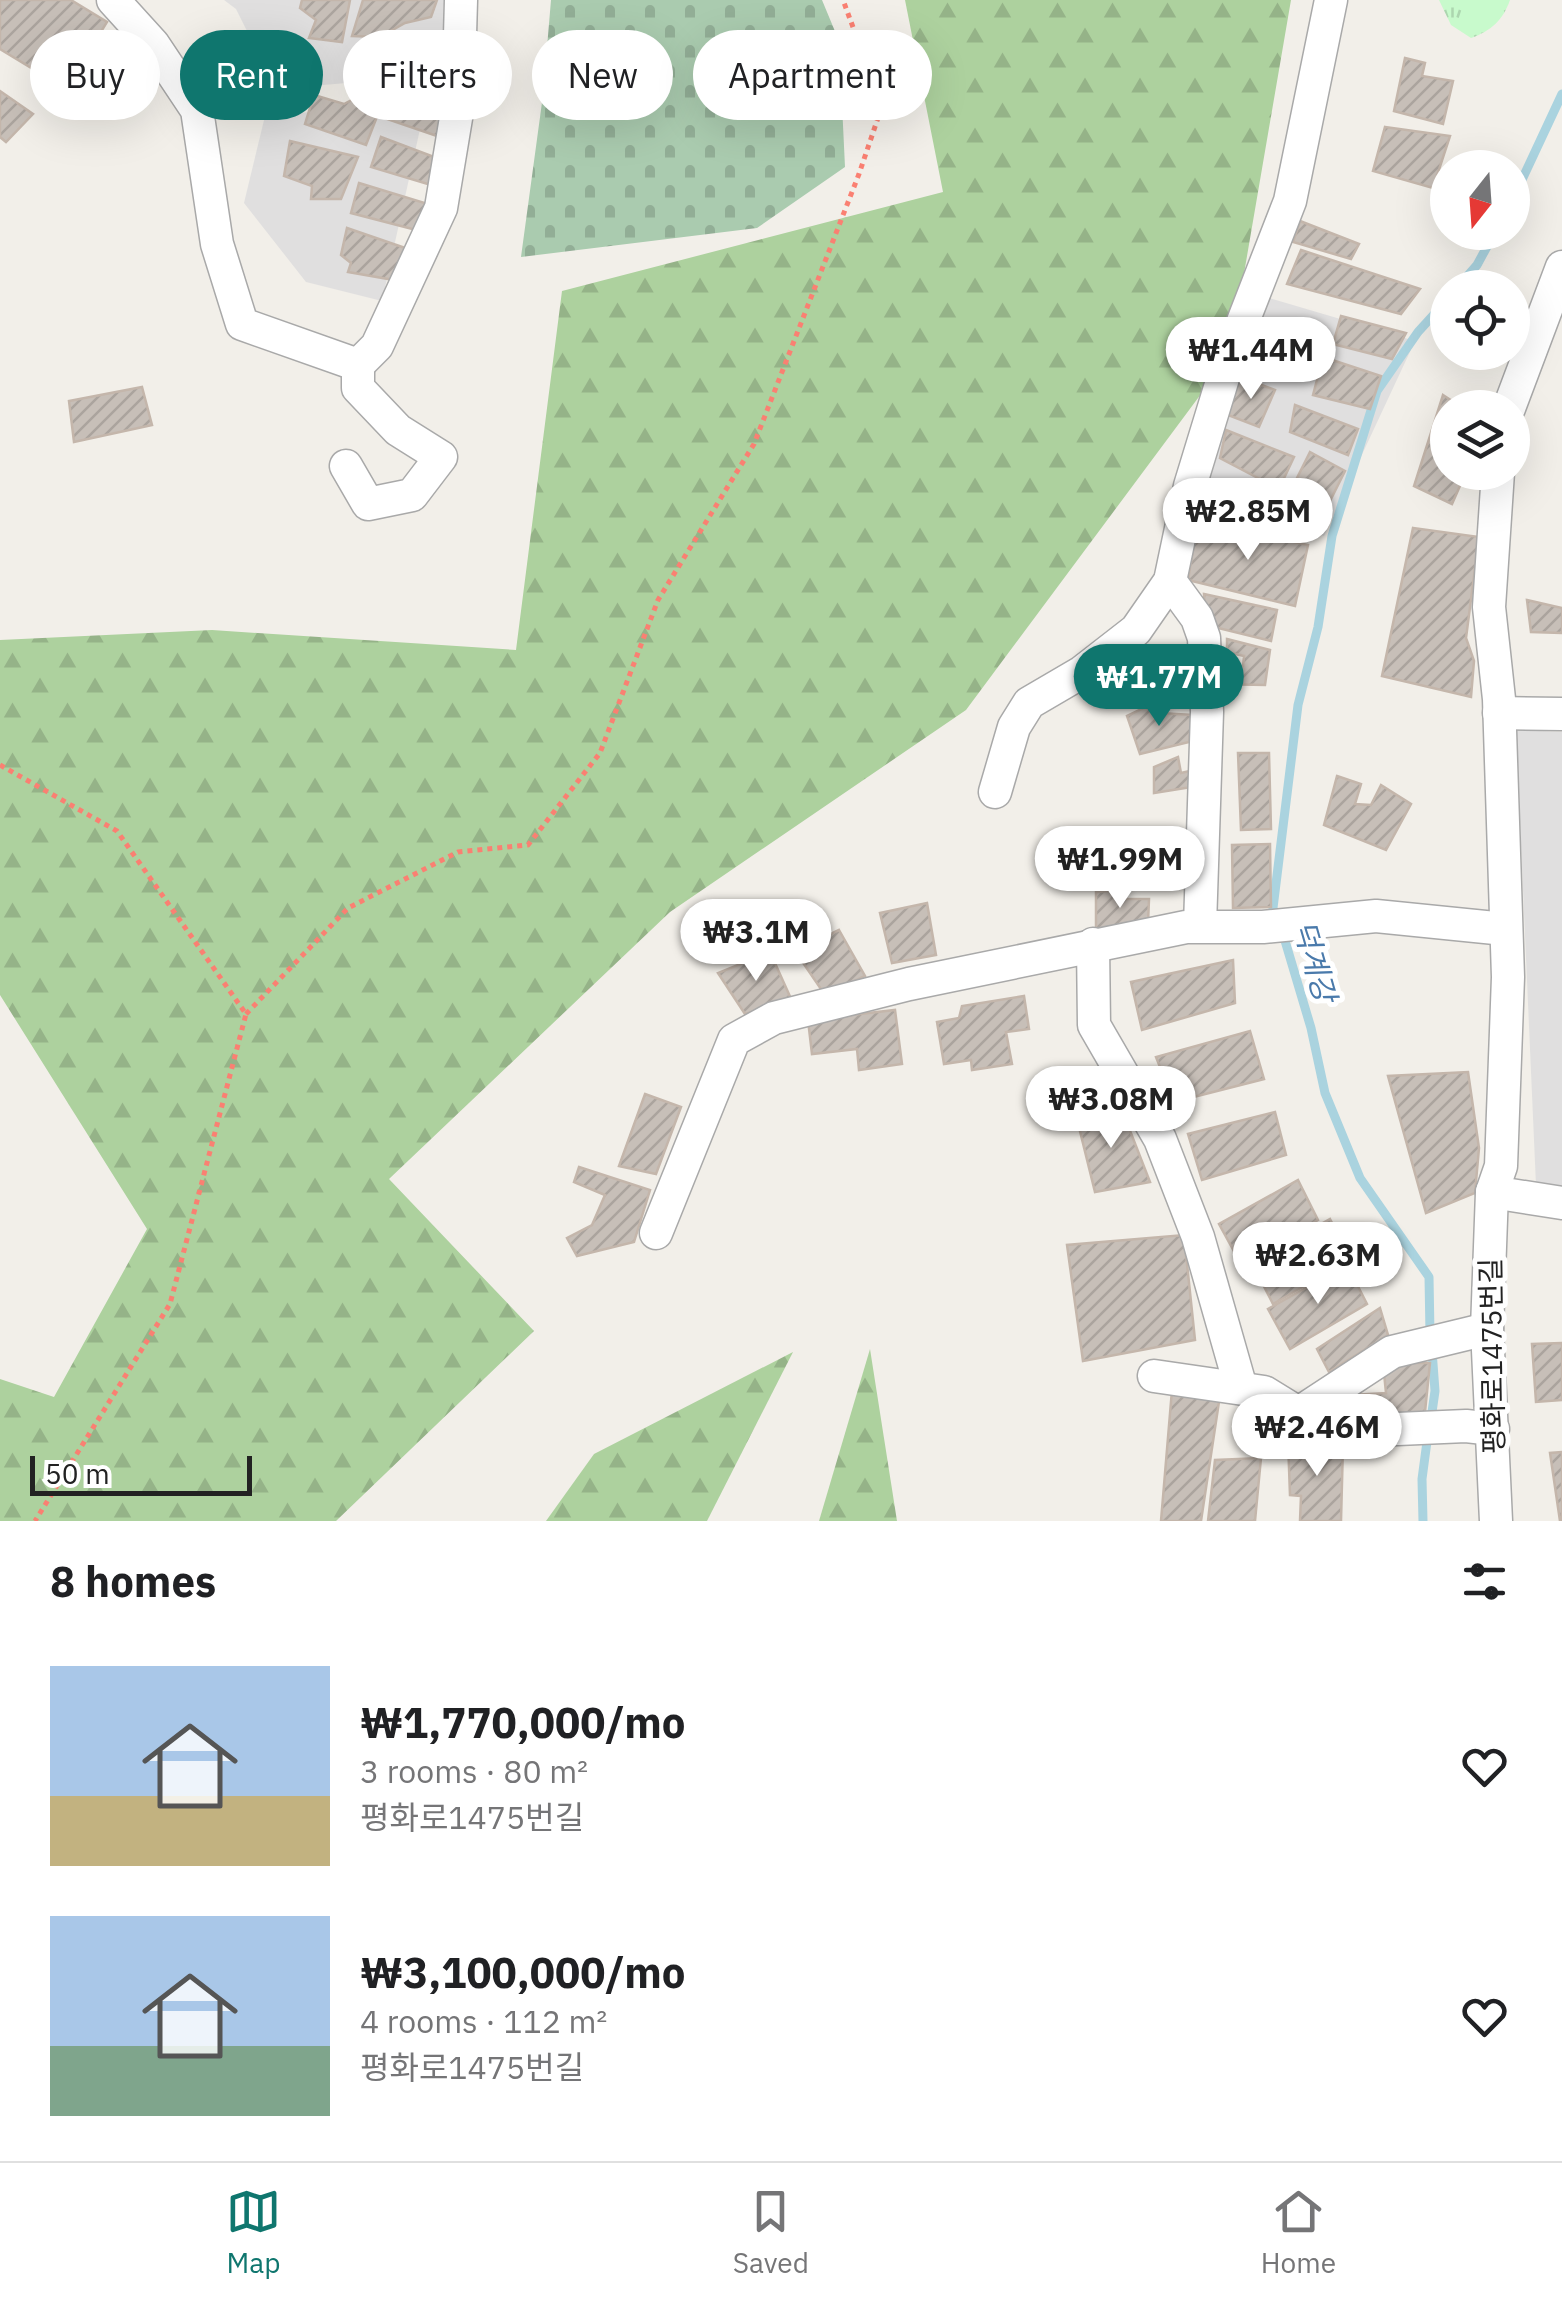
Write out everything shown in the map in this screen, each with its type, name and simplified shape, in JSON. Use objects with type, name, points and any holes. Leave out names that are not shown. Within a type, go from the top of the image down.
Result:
[{"type":"street","points":[[113,0],[154,44],[197,110],[217,244],[242,324],[358,366]]},
{"type":"street","points":[[346,466],[368,504],[412,495],[441,458],[398,430],[358,388],[358,366],[377,346],[442,208],[458,106],[460,0]]},
{"type":"street","points":[[995,792],[1014,728],[1029,702],[1082,672],[1136,630],[1170,581],[1190,486],[1230,355],[1290,202],[1331,0]]},
{"type":"street","points":[[1516,390],[1562,267]]},
{"type":"street","name":"평화로1475번길","points":[[1496,1521],[1479,1428],[1475,1332],[1492,1192],[1501,1166],[1508,977],[1499,713],[1490,608],[1497,490]]},
{"type":"street","points":[[1170,581],[1197,618],[1204,638],[1206,712],[1200,926]]},
{"type":"street","points":[[1499,713],[1562,714]]},
{"type":"street","points":[[656,1233],[734,1040],[774,1018],[1093,944],[1200,926],[1262,928],[1376,916],[1506,929]]},
{"type":"street","points":[[1093,944],[1094,1024],[1160,1139],[1198,1237],[1241,1388]]},
{"type":"street","points":[[1492,1192],[1562,1203]]},
{"type":"street","points":[[1299,1413],[1392,1352],[1475,1332]]},
{"type":"street","points":[[1154,1376],[1264,1392],[1330,1432],[1479,1428]]},
{"type":"path","points":[[35,1521],[170,1304],[246,1014],[348,908],[458,852],[528,845],[600,753],[658,600],[754,444],[882,106],[844,0]]},
{"type":"path","points":[[0,765],[117,831],[246,1014]]},
{"type":"shaded area","points":[[224,0],[444,0],[443,30],[343,30],[343,83],[323,85],[323,30],[246,30],[236,9]]},
{"type":"shaded area","points":[[343,109],[343,120],[422,120],[382,301],[306,282],[244,203],[264,120],[323,120],[323,111]]},
{"type":"shaded area","points":[[1269,298],[1415,341],[1324,536],[1200,490]]},
{"type":"shaded area","points":[[1516,730],[1562,732],[1562,1186],[1536,1185]]},
{"type":"green space","points":[[551,0],[822,0],[834,30],[693,30],[693,120],[843,120],[845,167],[757,228],[521,257],[540,120],[673,120],[673,30],[548,30]]},
{"type":"green space","points":[[905,0],[1291,0],[1230,355],[966,710],[670,912],[389,1179],[534,1331],[336,1521],[0,1521],[0,1379],[54,1397],[147,1229],[0,995],[0,640],[212,630],[516,650],[562,291],[943,192],[929,120],[932,120],[932,30],[911,30]]},
{"type":"green space","points":[[1439,0],[1510,0],[1495,24],[1471,38],[1451,25]]},
{"type":"green space","points":[[870,1349],[897,1521],[819,1521]]},
{"type":"green space","points":[[793,1352],[707,1521],[546,1521],[594,1454]]},
{"type":"building","points":[[0,0],[71,0],[107,22],[102,30],[30,30],[30,67],[0,49]]},
{"type":"building","points":[[302,0],[350,0],[342,42],[323,40],[323,30],[312,30],[316,20],[300,8]]},
{"type":"building","points":[[363,0],[437,0],[431,17],[392,30],[354,30]]},
{"type":"building","points":[[1405,58],[1425,63],[1422,76],[1453,81],[1443,124],[1394,111]]},
{"type":"building","points":[[0,91],[30,112],[30,117],[6,142],[0,137]]},
{"type":"building","points":[[323,98],[343,104],[343,120],[376,120],[366,145],[305,124],[306,120],[323,120]]},
{"type":"building","points":[[390,120],[447,120],[443,138]]},
{"type":"building","points":[[1385,127],[1450,136],[1445,150],[1430,150],[1430,187],[1373,171]]},
{"type":"building","points":[[381,137],[442,160],[431,185],[371,167]]},
{"type":"building","points":[[290,141],[358,157],[341,199],[311,199],[312,186],[284,176]]},
{"type":"building","points":[[359,183],[428,204],[420,231],[351,213]]},
{"type":"building","points":[[1300,221],[1359,244],[1351,259],[1293,242]]},
{"type":"building","points":[[347,228],[411,250],[394,280],[348,272],[351,263],[341,255]]},
{"type":"building","points":[[1301,250],[1420,289],[1401,314],[1287,284]]},
{"type":"building","points":[[1341,316],[1406,333],[1392,359],[1333,344]]},
{"type":"building","points":[[1323,357],[1381,376],[1370,409],[1313,395]]},
{"type":"building","points":[[1240,377],[1275,390],[1259,427],[1228,415]]},
{"type":"building","points":[[142,387],[152,425],[74,442],[69,401]]},
{"type":"building","points":[[1295,405],[1358,429],[1348,455],[1290,432]]},
{"type":"building","points":[[1226,430],[1294,457],[1279,489],[1220,458]]},
{"type":"building","points":[[1430,436],[1430,490],[1458,490],[1452,504],[1414,486]]},
{"type":"building","points":[[1310,452],[1345,471],[1316,529],[1278,516]]},
{"type":"building","points":[[1198,521],[1308,545],[1295,606],[1188,580]]},
{"type":"building","points":[[1413,528],[1479,537],[1466,638],[1474,661],[1471,697],[1382,676]]},
{"type":"building","points":[[1204,594],[1277,610],[1271,641],[1206,625]]},
{"type":"building","points":[[1527,600],[1562,608],[1562,633],[1531,632]]},
{"type":"building","points":[[1227,639],[1270,650],[1265,685],[1214,684],[1217,668],[1243,666],[1244,656],[1227,652]]},
{"type":"building","points":[[1129,655],[1195,656],[1194,697],[1132,691]]},
{"type":"building","points":[[1158,701],[1160,713],[1192,715],[1189,742],[1140,754],[1127,716]]},
{"type":"building","points":[[1238,753],[1269,753],[1271,829],[1241,830]]},
{"type":"building","points":[[1178,757],[1181,773],[1194,770],[1198,786],[1154,793],[1154,767]]},
{"type":"building","points":[[1337,776],[1361,784],[1355,804],[1371,805],[1381,785],[1411,804],[1386,850],[1324,825]]},
{"type":"building","points":[[1270,844],[1271,907],[1233,908],[1232,845]]},
{"type":"building","points":[[1122,890],[1123,899],[1149,899],[1148,924],[1096,930],[1096,892]]},
{"type":"building","points":[[927,903],[936,955],[892,963],[880,913]]},
{"type":"building","points":[[839,930],[865,976],[825,995],[795,951]]},
{"type":"building","points":[[770,952],[792,1001],[745,1014],[718,973]]},
{"type":"building","points":[[1233,960],[1235,1003],[1142,1030],[1131,982]]},
{"type":"building","points":[[1024,996],[1029,1029],[1006,1032],[1012,1064],[972,1070],[971,1060],[944,1064],[937,1022],[959,1018],[962,1006]]},
{"type":"building","points":[[895,1010],[902,1064],[859,1070],[857,1049],[812,1054],[808,1020]]},
{"type":"building","points":[[1250,1031],[1264,1079],[1174,1102],[1156,1057]]},
{"type":"building","points":[[1468,1072],[1479,1148],[1475,1193],[1426,1213],[1388,1076]]},
{"type":"building","points":[[645,1094],[681,1107],[656,1174],[619,1166]]},
{"type":"building","points":[[1120,1105],[1150,1182],[1095,1192],[1077,1119]]},
{"type":"building","points":[[1275,1112],[1286,1155],[1202,1180],[1188,1134]]},
{"type":"building","points":[[579,1167],[650,1190],[634,1242],[577,1256],[567,1238],[592,1225],[605,1195],[574,1182]]},
{"type":"building","points":[[1298,1180],[1318,1220],[1241,1264],[1219,1224]]},
{"type":"building","points":[[1330,1219],[1351,1259],[1273,1304],[1252,1263]]},
{"type":"building","points":[[1184,1235],[1195,1340],[1083,1361],[1067,1245]]},
{"type":"building","points":[[1347,1265],[1367,1304],[1290,1349],[1268,1309]]},
{"type":"building","points":[[1380,1308],[1388,1335],[1329,1372],[1317,1349]]},
{"type":"building","points":[[1562,1343],[1562,1400],[1536,1402],[1532,1344]]},
{"type":"building","points":[[1383,1363],[1430,1363],[1425,1412],[1341,1425],[1336,1396],[1386,1393]]},
{"type":"building","points":[[1172,1390],[1220,1395],[1201,1521],[1161,1521]]},
{"type":"building","points":[[1288,1440],[1343,1445],[1341,1521],[1300,1521],[1301,1496],[1290,1495]]},
{"type":"building","points":[[1562,1452],[1562,1521],[1560,1521],[1550,1453]]},
{"type":"building","points":[[1261,1458],[1255,1521],[1208,1521],[1215,1460]]},
{"type":"waterway","name":"덕계강","points":[[1530,162],[1562,94]]},
{"type":"waterway","name":"덕계강","points":[[1473,270],[1485,250]]},
{"type":"waterway","name":"덕계강","points":[[1277,920],[1273,908],[1298,705],[1318,627],[1332,536],[1377,391],[1430,319]]},
{"type":"waterway","name":"덕계강","points":[[1283,934],[1311,1028],[1325,1093],[1360,1178],[1429,1277],[1430,1334]]},
{"type":"waterway","name":"덕계강","points":[[1431,1419],[1435,1391],[1432,1350]]},
{"type":"waterway","name":"덕계강","points":[[1423,1521],[1422,1479],[1428,1434]]}]
